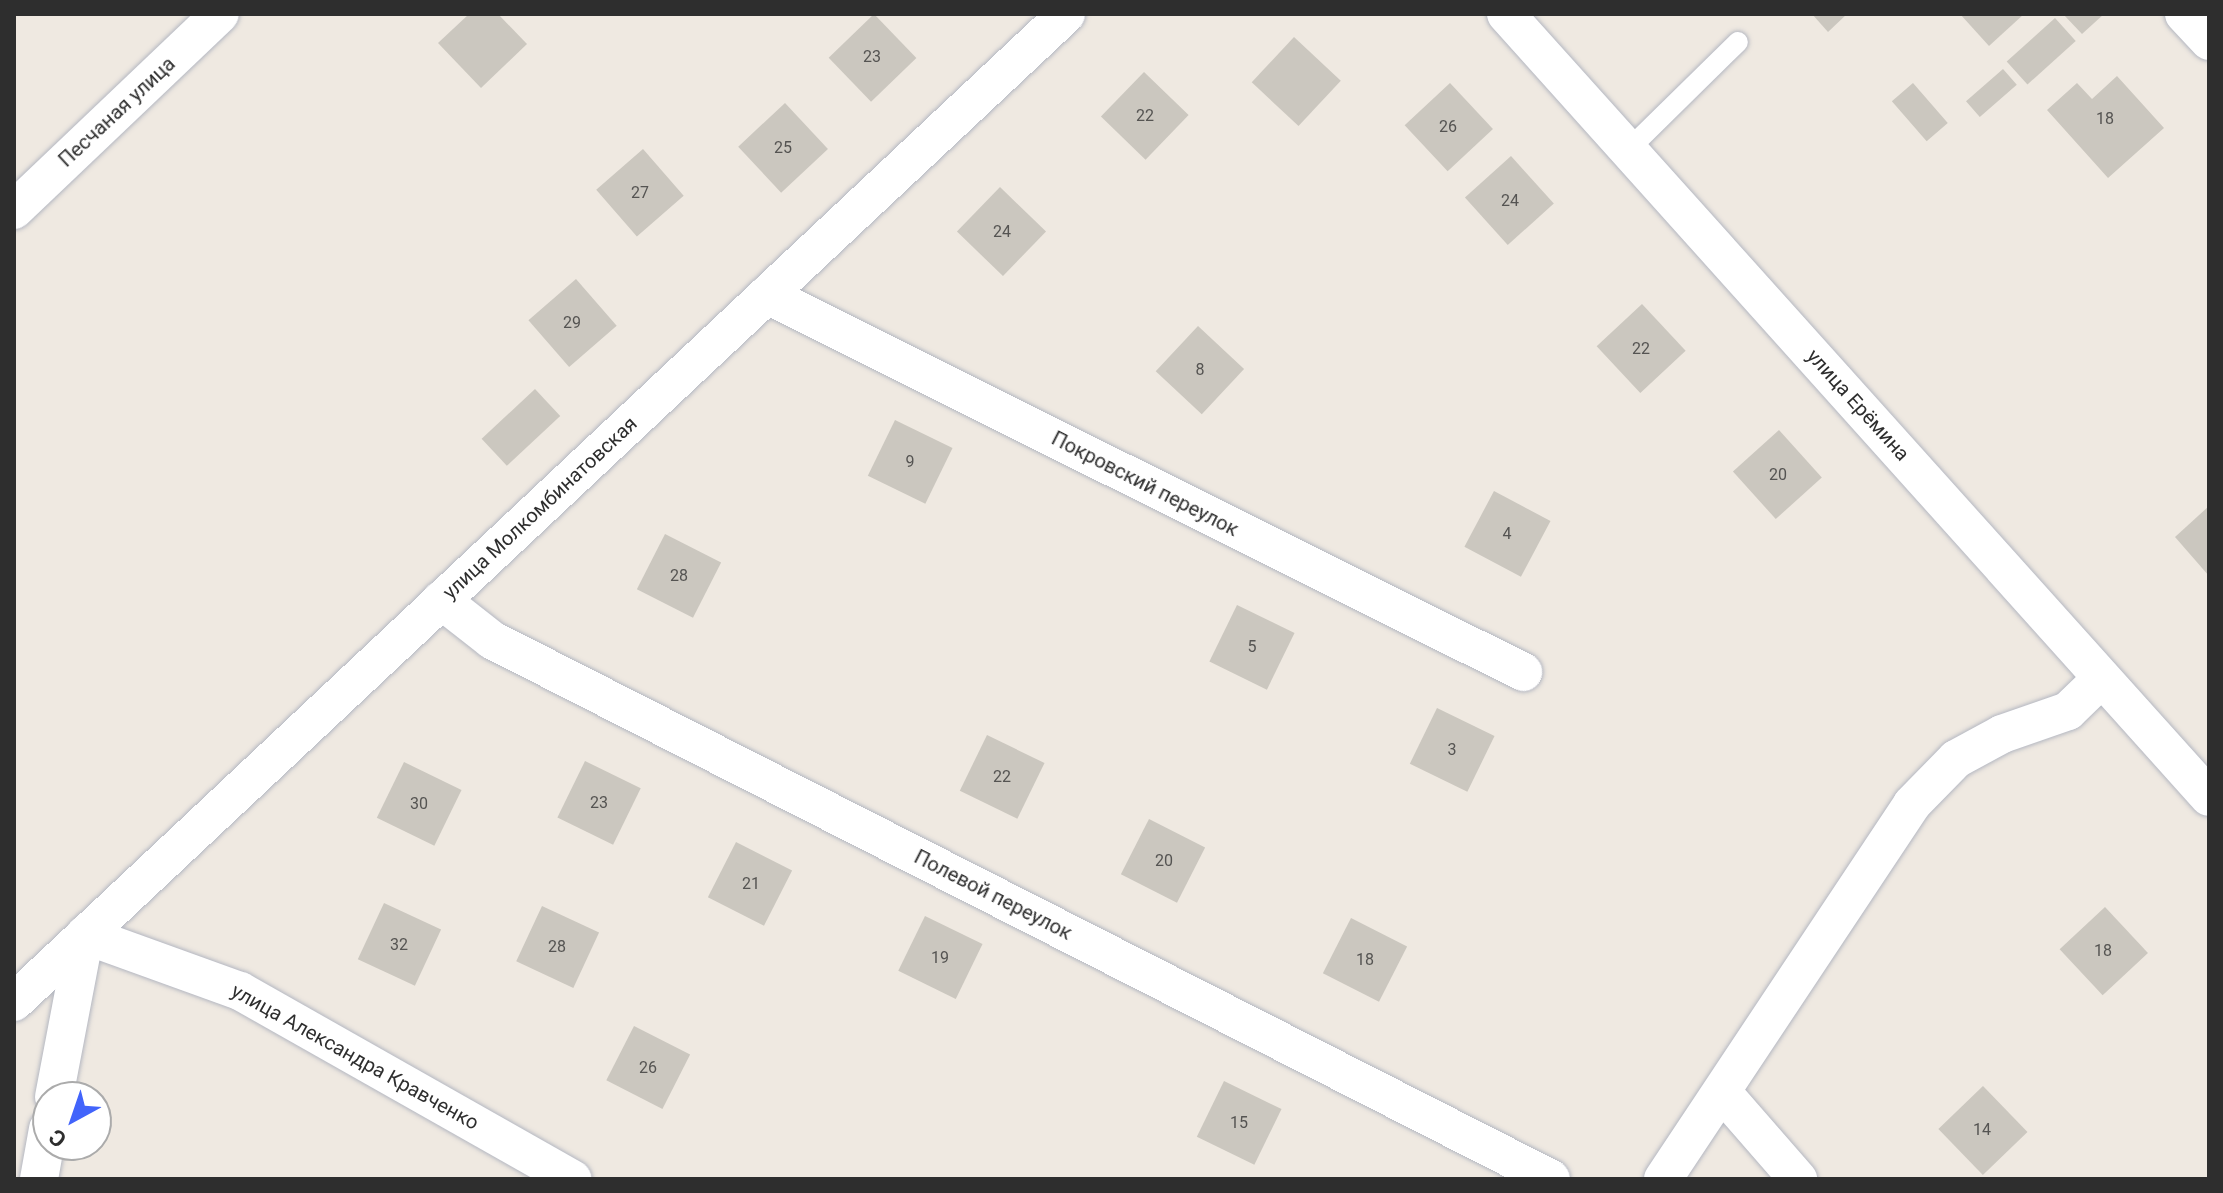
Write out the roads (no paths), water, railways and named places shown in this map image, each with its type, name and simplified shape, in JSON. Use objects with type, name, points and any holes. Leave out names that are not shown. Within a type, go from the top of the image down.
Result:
[{"type":"street","name":"Песчаная улица","points":[[14,210],[220,14]]},
{"type":"street","name":"улица Молкомбинатовская","points":[[14,1002],[1066,14]]},
{"type":"street","name":"улица Ерёмина","points":[[1506,14],[2209,797]]},
{"type":"street","points":[[2184,14],[2209,41]]},
{"type":"street","name":"Покровский переулок","points":[[767,295],[1523,672]]},
{"type":"street","name":"Полевой переулок","points":[[441,600],[492,640],[1551,1179]]},
{"type":"street","points":[[1663,1179],[1912,804],[1956,759],[2002,734],[2068,711],[2102,678]]},
{"type":"street","points":[[57,1081],[85,935]]},
{"type":"street","name":"улица Александра Кравченко","points":[[85,935],[240,991],[572,1179]]},
{"type":"street","points":[[1722,1092],[1798,1179]]},
{"type":"lane","points":[[1628,150],[1738,42]]}]
